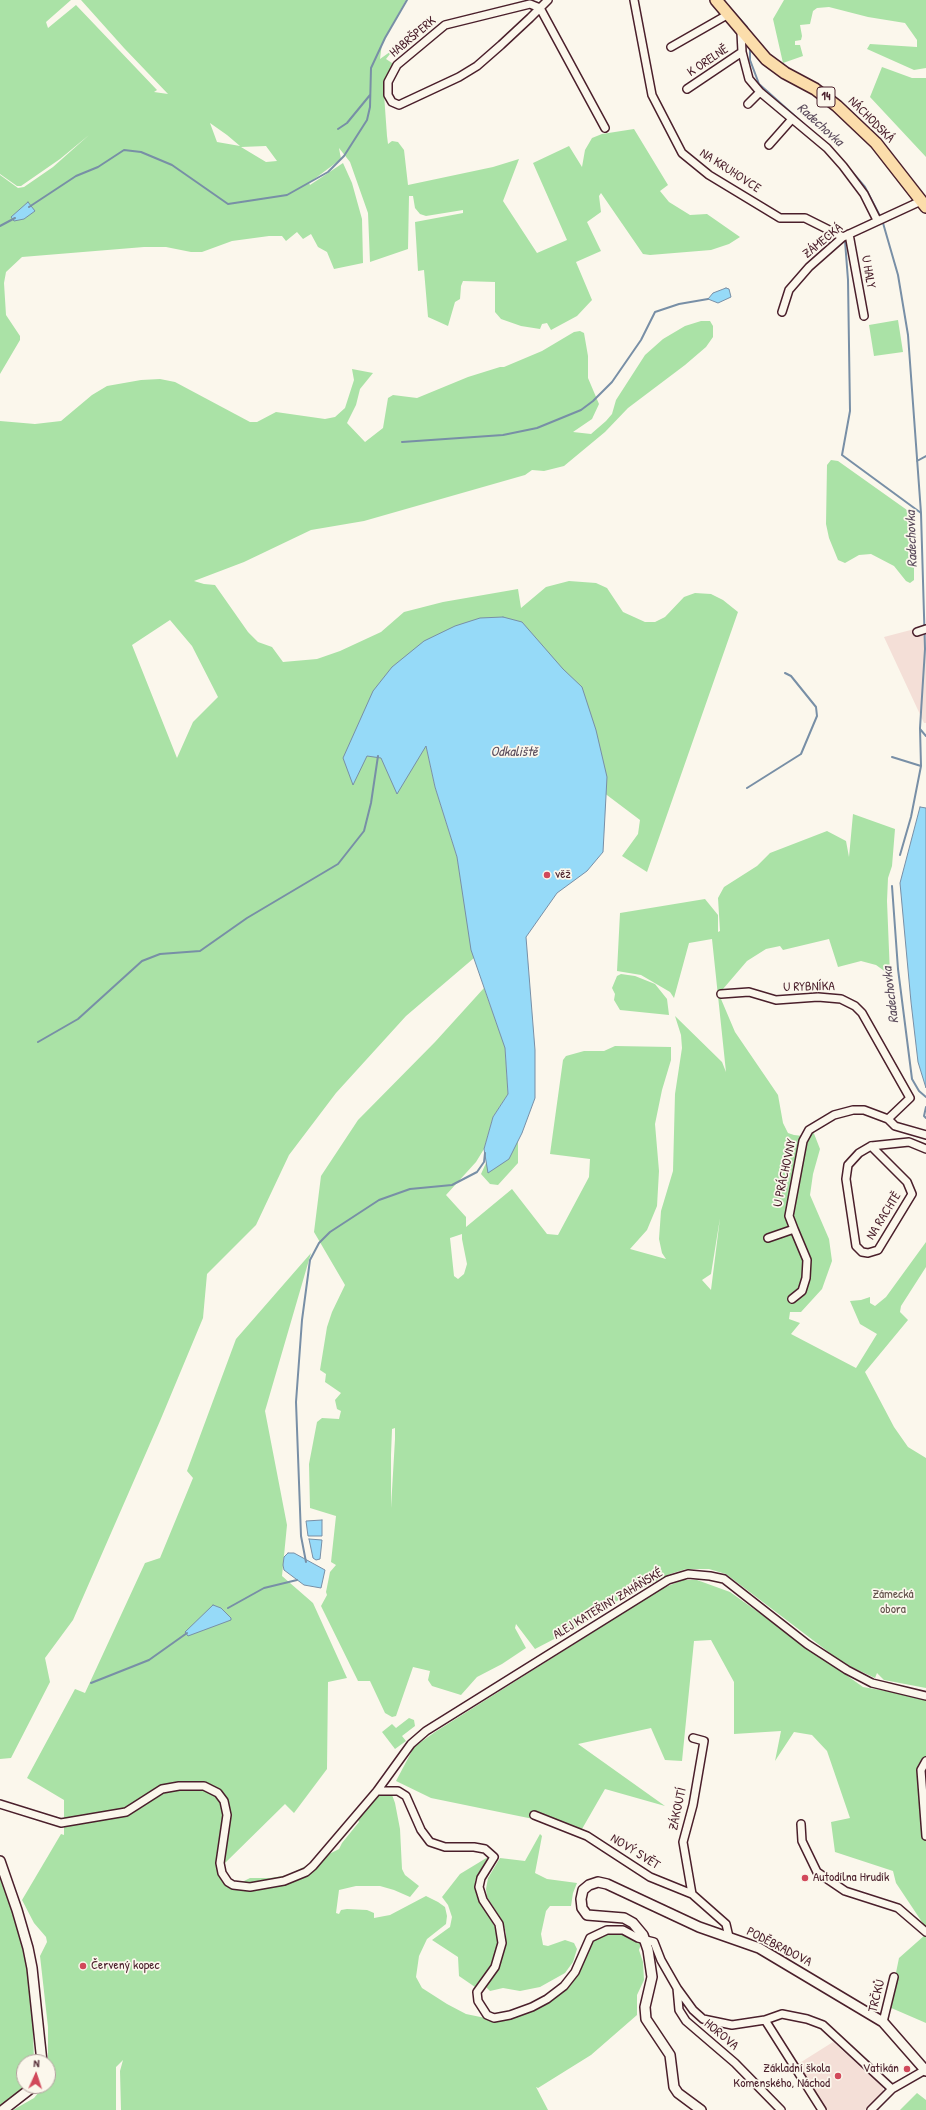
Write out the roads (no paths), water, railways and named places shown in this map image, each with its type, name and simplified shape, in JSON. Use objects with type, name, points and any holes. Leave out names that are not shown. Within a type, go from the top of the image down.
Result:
[{"type":"main road","name":"NÁCHODSKÁ","points":[[716,0],[726,15],[766,59],[785,73],[815,89],[851,119],[876,143],[923,204]]},
{"type":"street","name":"HABRŠPERK","points":[[540,8],[530,4],[445,25],[397,65],[388,82],[388,95],[392,102],[399,105],[459,77],[477,66],[540,8],[548,0]]},
{"type":"street","name":"NA KRUHOVCE","points":[[634,0],[652,95],[682,153],[709,175],[780,218],[805,218],[846,236]]},
{"type":"street","points":[[540,8],[605,128]]},
{"type":"street","points":[[671,47],[726,15]]},
{"type":"street","points":[[741,32],[742,52],[749,79],[760,92],[826,148],[843,166],[864,194],[877,220]]},
{"type":"street","name":"K ORELNĚ","points":[[687,89],[742,52]]},
{"type":"street","points":[[748,104],[760,92]]},
{"type":"street","points":[[769,145],[792,119]]},
{"type":"street","name":"ZÁMECKÁ","points":[[782,312],[789,290],[809,267],[846,236],[877,220],[923,204]]},
{"type":"street","name":"U HALY","points":[[846,236],[864,316]]},
{"type":"street","name":"U RYBNÍKA","points":[[721,994],[749,992],[776,1000],[818,997],[841,999],[855,1006],[862,1013],[910,1098],[888,1118]]},
{"type":"street","name":"U PRÁCHOVNY","points":[[792,1298],[802,1291],[806,1278],[807,1260],[789,1216],[803,1141],[809,1130],[834,1115],[853,1110],[864,1110],[888,1118],[895,1126],[926,1135]]},
{"type":"street","name":"NA RACHTĚ","points":[[871,1146],[907,1182],[912,1194],[878,1250],[868,1253],[862,1252],[856,1246],[846,1179],[846,1172],[853,1158],[871,1146],[909,1142],[926,1149]]},
{"type":"street","points":[[768,1238],[794,1229]]},
{"type":"street","name":"ALEJ KATEŘINY ZAHÁŇSKÉ","points":[[0,1804],[61,1823],[126,1812],[162,1789],[179,1786],[204,1786],[218,1793],[224,1801],[227,1815],[220,1863],[222,1873],[228,1882],[234,1885],[250,1887],[263,1886],[284,1881],[306,1872],[377,1791],[384,1779],[411,1744],[426,1731],[668,1580],[688,1574],[710,1576],[724,1580],[807,1644],[847,1670],[872,1683],[925,1696]]},
{"type":"street","name":"ZÁKOUTÍ","points":[[692,1894],[683,1842],[693,1805],[704,1741],[693,1738]]},
{"type":"street","points":[[926,1761],[921,1770],[926,1836]]},
{"type":"street","points":[[377,1791],[398,1791],[406,1796],[421,1830],[430,1842],[445,1847],[474,1847],[485,1849],[494,1857],[481,1878],[479,1887],[482,1900],[499,1924],[502,1944],[495,1967],[477,1992],[478,2001],[487,2015],[494,2018],[510,2015],[532,2007],[547,1999],[564,1986],[575,1972],[586,1944],[595,1935],[607,1930],[623,1930],[654,1942],[661,1960],[677,1988],[693,2010],[703,2019],[732,2026],[765,2020],[787,2013],[823,2026],[892,2089]]},
{"type":"street","name":"NOVÝ SVĚT","points":[[534,1815],[587,1836],[650,1877],[692,1894],[726,1924],[729,1937]]},
{"type":"street","points":[[801,1824],[802,1840],[817,1872],[845,1891],[898,1908],[926,1932]]},
{"type":"street","points":[[0,1861],[28,1948],[32,1968],[41,2054]]},
{"type":"street","name":"PODĚBRADOVA","points":[[645,1939],[640,1930],[629,1920],[620,1917],[598,1917],[587,1914],[582,1908],[583,1890],[589,1885],[598,1882],[607,1884],[699,1926],[759,1948],[883,2022],[926,2070]]},
{"type":"street","points":[[645,1939],[652,1977],[645,2007],[646,2019],[670,2055],[674,2087],[678,2094],[701,2110]]},
{"type":"street","name":"TRČKŮ","points":[[883,2022],[894,1977]]},
{"type":"street","name":"HOROVA","points":[[677,1988],[679,2010],[686,2021],[735,2063],[781,2110]]},
{"type":"street","points":[[765,2020],[822,2110]]},
{"type":"street","points":[[870,2110],[892,2089],[926,2070]]},
{"type":"street","points":[[3,2110],[24,2094]]},
{"type":"water","points":[[28,202],[35,211],[24,219],[14,221],[11,217]]},
{"type":"water","points":[[726,288],[729,289],[731,297],[718,303],[708,299],[713,293]]},
{"type":"water","name":"Odkaliště","points":[[503,617],[522,622],[563,669],[582,687],[596,730],[607,777],[603,852],[587,871],[557,893],[526,937],[535,1050],[535,1098],[522,1133],[509,1159],[488,1173],[484,1149],[493,1117],[508,1094],[505,1048],[471,950],[457,857],[435,787],[426,746],[397,794],[381,758],[367,756],[353,785],[343,758],[373,691],[392,667],[424,641],[455,626],[480,618]]},
{"type":"water","points":[[920,807],[926,808],[926,1088],[918,1062],[900,883]]},
{"type":"water","points":[[322,1520],[322,1536],[308,1536],[306,1521]]},
{"type":"water","points":[[309,1539],[322,1540],[320,1559],[316,1560],[313,1558]]},
{"type":"water","points":[[288,1553],[294,1553],[325,1570],[321,1588],[304,1585],[284,1570],[284,1557]]},
{"type":"water","points":[[213,1605],[221,1608],[231,1618],[231,1620],[188,1636],[185,1632]]},
{"type":"waterway","points":[[29,207],[76,176],[98,167],[124,150],[141,152],[172,165],[228,204],[287,195],[328,172],[344,156],[367,120],[370,107],[371,68],[385,38],[407,0]]},
{"type":"waterway","name":"Radechovka","points":[[730,8],[747,27],[749,33]]},
{"type":"waterway","name":"Radechovka","points":[[750,48],[750,60],[759,84],[805,125]]},
{"type":"waterway","points":[[338,129],[347,123],[370,95]]},
{"type":"waterway","name":"Radechovka","points":[[836,153],[865,187],[881,218]]},
{"type":"waterway","points":[[0,226],[15,218]]},
{"type":"waterway","name":"Radechovka","points":[[883,223],[898,275],[908,335],[921,513],[925,649],[920,728],[921,766],[911,817],[900,855]]},
{"type":"waterway","points":[[845,241],[848,280],[850,411],[842,455],[921,513]]},
{"type":"waterway","points":[[402,442],[503,435],[537,428],[581,410],[593,401],[612,382],[641,340],[655,312],[679,304],[708,299]]},
{"type":"waterway","points":[[917,461],[926,456]]},
{"type":"waterway","points":[[747,788],[801,754],[817,716],[816,707],[791,676],[785,673]]},
{"type":"waterway","name":"Radechovka","points":[[920,729],[926,736]]},
{"type":"waterway","points":[[38,1042],[78,1019],[142,961],[160,954],[200,951],[247,918],[338,864],[364,831],[371,803],[378,756]]},
{"type":"waterway","points":[[892,757],[921,766]]},
{"type":"waterway","name":"Radechovka","points":[[892,886],[898,969],[912,1079],[919,1091],[926,1097]]},
{"type":"waterway","name":"Radechovka","points":[[926,1107],[924,1116],[926,1118]]},
{"type":"waterway","points":[[306,1562],[301,1536],[296,1402],[302,1320],[310,1260],[319,1243],[330,1232],[379,1200],[410,1189],[452,1185],[477,1172],[484,1162],[485,1153]]},
{"type":"waterway","points":[[228,1608],[264,1588],[297,1580]]},
{"type":"waterway","points":[[91,1683],[149,1660],[187,1633]]},
{"type":"place","name":"věž","points":[[547,875]]},
{"type":"place","name":"Autodílna Hrudík","points":[[805,1878]]},
{"type":"place","name":"Červený kopec","points":[[83,1966]]},
{"type":"place","name":"Vatikán","points":[[907,2069]]},
{"type":"place","name":"Základní škola Komenského, Náchod","points":[[838,2076]]},
{"type":"park label","name":"Zámecká obora","points":[[893,1602]]}]
